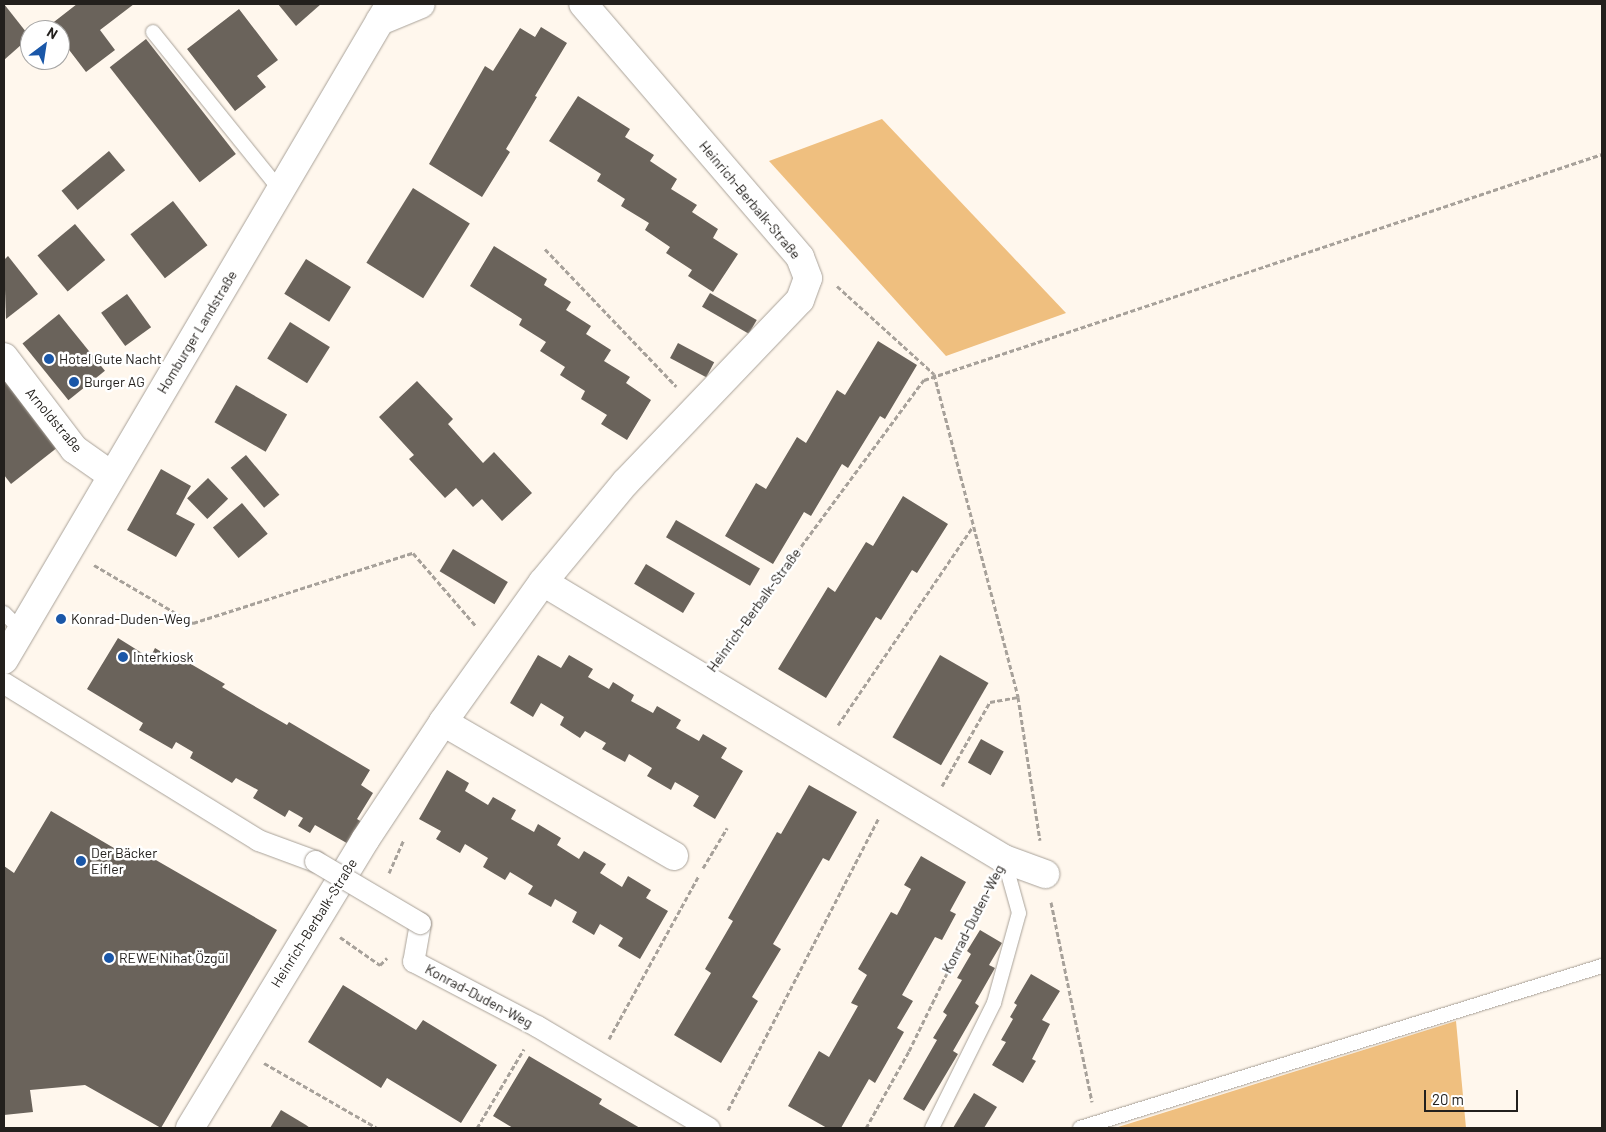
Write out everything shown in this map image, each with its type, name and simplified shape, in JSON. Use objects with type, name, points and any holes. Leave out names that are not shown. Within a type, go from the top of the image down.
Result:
[{"type":"street","points":[[385,12],[421,4]]},
{"type":"street","name":"Heinrich-Berbalk-Straße","points":[[190,1128],[365,840],[443,722],[543,582],[625,483],[800,300],[808,278],[800,257],[589,10],[563,4]]},
{"type":"street","name":"Homburger Landstraße","points":[[4,660],[12,621],[68,549],[111,474],[282,191],[385,12]]},
{"type":"street","name":"Arnoldstraße","points":[[4,358],[74,449],[111,474]]},
{"type":"street","name":"Heinrich-Berbalk-Straße","points":[[543,582],[703,680],[1004,859],[1045,874]]},
{"type":"street","points":[[4,683],[258,840],[315,861],[420,922]]},
{"type":"street","points":[[443,722],[674,856]]},
{"type":"street","name":"Konrad-Duden-Weg","points":[[420,922],[413,961],[537,1026],[597,1061],[716,1124]]},
{"type":"lane","points":[[153,32],[282,191]]},
{"type":"lane","name":"Konrad-Duden-Weg","points":[[932,1128],[994,1003],[1019,913],[1004,859]]},
{"type":"lane","points":[[1080,1128],[1096,1121],[1602,966]]},
{"type":"path","points":[[934,374],[1602,154]]},
{"type":"path","points":[[545,249],[698,408]]},
{"type":"path","points":[[808,278],[835,284],[934,374],[1018,697],[1045,874],[1096,1121]]},
{"type":"path","name":"Heinrich-Berbalk-Straße","points":[[703,680],[924,380],[934,374]]},
{"type":"path","points":[[821,750],[973,526]]},
{"type":"path","points":[[68,549],[193,623],[413,553],[496,648]]},
{"type":"path","points":[[927,813],[990,702],[1018,697]]},
{"type":"path","points":[[716,1124],[892,792]]},
{"type":"path","points":[[597,1061],[727,828]]},
{"type":"path","name":"Konrad-Duden-Weg","points":[[866,1128],[909,1051],[964,932],[1004,859]]},
{"type":"path","points":[[388,872],[395,877]]},
{"type":"path","points":[[334,945],[339,937],[380,965],[420,922]]},
{"type":"path","points":[[477,1128],[537,1026]]},
{"type":"path","points":[[256,1070],[267,1053]]},
{"type":"path","points":[[261,1062],[377,1128]]},
{"type":"shaded area","points":[[882,119],[1066,313],[946,356],[769,161]]},
{"type":"shaded area","points":[[1456,1021],[1466,1128],[1115,1128]]},
{"type":"building","points":[[4,4],[20,24],[20,46],[4,60]]},
{"type":"building","points":[[77,4],[134,4],[100,30],[115,50],[86,72],[70,51],[70,20],[56,20]]},
{"type":"building","points":[[278,4],[321,4],[296,26]]},
{"type":"building","points":[[239,9],[278,60],[257,76],[266,87],[235,111],[187,49]]},
{"type":"building","points":[[541,27],[567,43],[506,149],[510,152],[482,197],[429,164],[485,66],[493,71],[520,28],[535,37]]},
{"type":"building","points":[[146,39],[236,154],[200,182],[110,67]]},
{"type":"building","points":[[578,96],[630,129],[625,137],[654,155],[650,161],[677,179],[671,189],[697,205],[692,212],[718,229],[713,238],[738,254],[713,292],[688,276],[692,270],[666,253],[670,247],[645,230],[649,223],[621,206],[625,199],[597,181],[601,174],[549,141]]},
{"type":"building","points":[[109,151],[125,170],[78,210],[62,191]]},
{"type":"building","points":[[413,188],[470,224],[423,298],[366,263]]},
{"type":"building","points":[[173,201],[207,245],[165,278],[130,234]]},
{"type":"building","points":[[75,224],[105,260],[68,292],[37,255]]},
{"type":"building","points":[[494,246],[547,279],[544,285],[571,302],[566,310],[591,326],[586,334],[611,350],[604,361],[630,377],[626,383],[651,400],[627,440],[601,424],[607,415],[581,399],[585,391],[560,375],[565,367],[540,351],[546,342],[519,325],[522,319],[470,286]]},
{"type":"building","points":[[8,256],[38,294],[6,319],[4,260]]},
{"type":"building","points":[[306,259],[351,287],[329,322],[284,294]]},
{"type":"building","points":[[710,293],[757,320],[749,334],[702,307]]},
{"type":"building","points":[[127,294],[151,327],[125,346],[101,313]]},
{"type":"building","points":[[59,314],[105,371],[68,400],[22,344]]},
{"type":"building","points":[[290,322],[330,347],[307,383],[267,358]]},
{"type":"building","points":[[878,341],[917,365],[885,419],[880,416],[848,468],[842,464],[811,516],[804,512],[773,564],[725,536],[756,483],[766,489],[797,437],[806,443],[837,390],[845,395]]},
{"type":"building","points":[[678,343],[714,362],[706,377],[670,358]]},
{"type":"building","points":[[4,377],[58,447],[11,484],[4,475]]},
{"type":"building","points":[[417,381],[453,419],[448,424],[483,463],[494,452],[532,493],[502,521],[482,499],[473,507],[456,488],[445,498],[409,459],[414,455],[379,417]]},
{"type":"building","points":[[236,385],[287,414],[266,452],[214,422]]},
{"type":"building","points":[[246,455],[279,495],[264,508],[231,468]]},
{"type":"building","points":[[161,469],[191,486],[176,514],[195,524],[176,557],[127,530]]},
{"type":"building","points":[[208,478],[228,499],[207,519],[187,498]]},
{"type":"building","points":[[903,496],[948,524],[917,573],[912,570],[881,620],[876,617],[826,698],[778,669],[828,587],[835,592],[866,542],[873,546]]},
{"type":"building","points":[[242,503],[268,534],[239,558],[213,527]]},
{"type":"building","points":[[676,520],[760,568],[750,586],[666,537]]},
{"type":"building","points":[[453,549],[508,582],[494,604],[440,571]]},
{"type":"building","points":[[646,564],[695,593],[683,613],[634,584]]},
{"type":"building","points":[[118,638],[150,658],[155,648],[181,664],[184,660],[225,684],[222,687],[249,703],[287,725],[289,722],[370,770],[361,785],[373,793],[357,819],[365,824],[352,846],[315,825],[310,833],[298,826],[303,818],[289,810],[285,817],[253,798],[258,790],[236,778],[232,783],[190,758],[193,752],[176,742],[172,749],[139,730],[143,723],[87,689]]},
{"type":"building","points":[[538,655],[561,668],[569,655],[593,669],[588,677],[609,689],[613,682],[634,695],[631,701],[653,713],[657,706],[681,720],[676,728],[699,741],[703,734],[727,748],[721,758],[743,771],[715,819],[693,806],[699,796],[675,782],[671,790],[647,776],[652,768],[629,754],[625,762],[602,749],[606,743],[585,731],[580,738],[560,725],[564,717],[541,703],[533,717],[510,703]]},
{"type":"building","points":[[940,655],[988,683],[941,765],[892,737]]},
{"type":"building","points":[[981,739],[1004,752],[991,775],[968,763]]},
{"type":"building","points":[[447,770],[469,783],[465,791],[488,805],[493,797],[516,810],[511,819],[534,832],[538,824],[561,838],[557,845],[579,859],[584,851],[606,864],[600,873],[622,887],[628,876],[651,890],[646,898],[668,911],[640,959],[618,946],[623,938],[600,924],[594,935],[572,922],[577,912],[555,899],[551,907],[528,894],[533,886],[510,872],[505,880],[483,867],[488,858],[465,844],[460,853],[436,839],[441,831],[419,819]]},
{"type":"building","points":[[809,785],[857,812],[829,861],[823,858],[773,944],[781,949],[752,997],[758,1001],[721,1063],[674,1035],[711,973],[705,969],[733,921],[728,918],[777,832],[781,834]]},
{"type":"building","points":[[51,811],[136,861],[142,852],[277,930],[161,1128],[85,1085],[30,1090],[33,1112],[4,1115],[4,866],[14,873]]},
{"type":"building","points":[[921,856],[966,882],[950,911],[956,914],[942,940],[935,937],[902,995],[913,1001],[897,1028],[904,1032],[875,1083],[869,1079],[841,1128],[827,1128],[788,1106],[819,1051],[829,1057],[858,1006],[851,1003],[867,975],[858,969],[891,912],[897,915],[911,889],[904,885]]},
{"type":"building","points":[[980,930],[1002,943],[989,965],[995,968],[975,1003],[979,1006],[953,1051],[958,1054],[924,1111],[903,1099],[937,1040],[933,1038],[947,1015],[943,1012],[962,980],[957,978],[971,954],[967,951]]},
{"type":"building","points":[[1031,974],[1060,991],[1042,1020],[1050,1024],[1032,1059],[1036,1061],[1023,1083],[992,1065],[1006,1042],[1001,1040],[1013,1019],[1010,1017],[1017,1005],[1014,1003]]},
{"type":"building","points":[[343,985],[416,1030],[423,1020],[497,1065],[461,1123],[387,1078],[381,1088],[308,1042]]},
{"type":"building","points":[[529,1056],[602,1099],[599,1104],[640,1128],[513,1128],[493,1116]]},
{"type":"building","points":[[974,1093],[997,1107],[984,1128],[953,1128]]},
{"type":"building","points":[[281,1110],[306,1125],[310,1128],[270,1128]]},
{"type":"place","name":"Hotel Gute Nacht","points":[[49,359]]},
{"type":"place","name":"Burger AG","points":[[74,382]]},
{"type":"place","name":"Konrad-Duden-Weg","points":[[61,619]]},
{"type":"place","name":"Interkiosk","points":[[123,657]]},
{"type":"place","name":"Der Bäcker Eifler","points":[[81,861]]},
{"type":"place","name":"REWE Nihat Özgül","points":[[109,958]]}]
